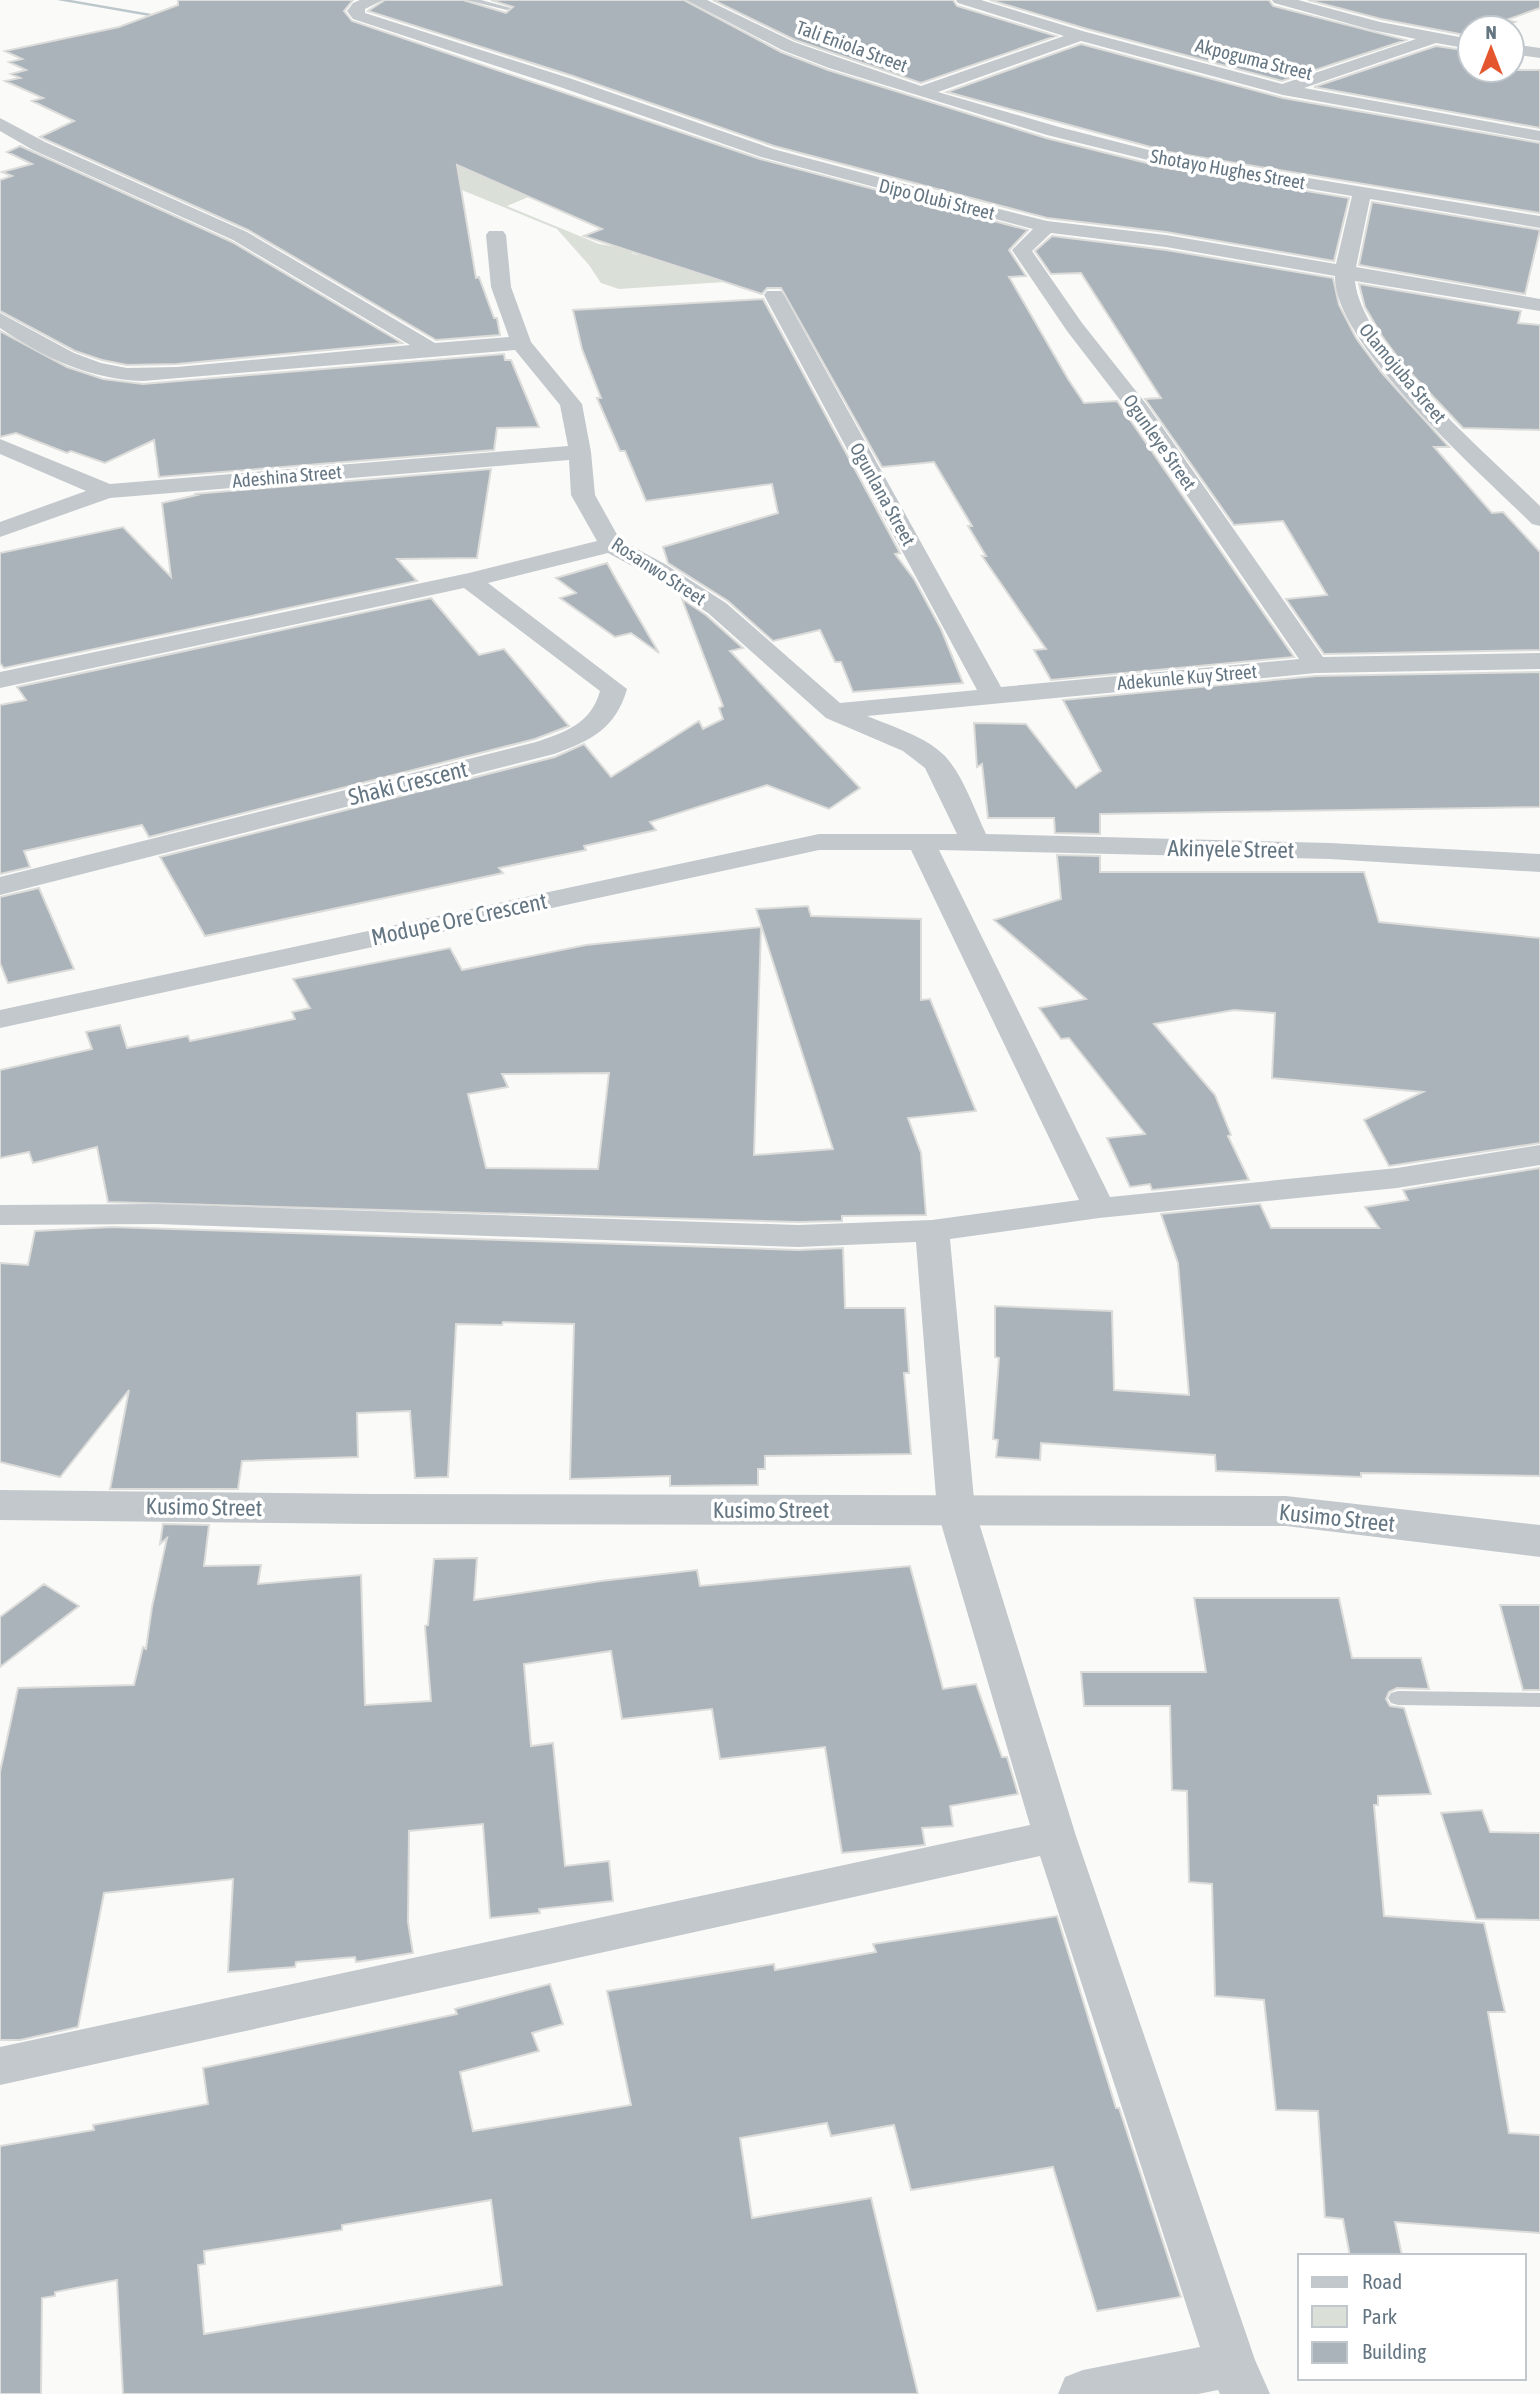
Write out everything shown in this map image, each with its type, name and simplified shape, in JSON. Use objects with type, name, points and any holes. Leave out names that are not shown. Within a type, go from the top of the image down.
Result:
[{"type":"street","name":"Dipo Olubi Street","points":[[375,0],[359,6],[355,11],[359,16],[405,32],[566,83],[767,153],[887,187],[1047,227],[1166,241],[1540,305]]},
{"type":"street","name":"Tali Eniola Street","points":[[694,0],[788,46],[921,92]]},
{"type":"street","name":"Akpoguma Street","points":[[964,0],[1080,36],[1283,90],[1540,136]]},
{"type":"street","points":[[1280,0],[1378,27],[1456,42]]},
{"type":"street","points":[[921,92],[1080,36]]},
{"type":"street","points":[[1283,90],[1432,39]]},
{"type":"street","name":"Shotayo Hughes Street","points":[[921,92],[1154,157],[1540,222]]},
{"type":"street","points":[[4,124],[39,146],[240,236],[429,348]]},
{"type":"street","name":"Olamojuba Street","points":[[1362,193],[1346,272],[1346,292],[1351,309],[1381,353],[1448,427],[1539,518]]},
{"type":"street","name":"Ogunleye Street","points":[[1047,227],[1022,250],[1034,271],[1139,410],[1316,664]]},
{"type":"street","name":"Rosanwo Street","points":[[496,235],[501,287],[520,343],[571,404],[580,452],[583,495],[611,545],[656,569],[717,608],[835,712],[912,745],[935,762],[945,776],[976,844]]},
{"type":"street","name":"Ogunlana Street","points":[[774,295],[992,694]]},
{"type":"street","points":[[0,319],[46,349],[88,366],[131,374],[267,365],[429,348],[520,343]]},
{"type":"street","points":[[0,446],[107,491]]},
{"type":"street","name":"Adeshina Street","points":[[0,530],[107,491],[580,452]]},
{"type":"street","points":[[0,680],[469,580],[611,545]]},
{"type":"street","name":"Shaki Crescent","points":[[0,886],[545,748],[577,737],[596,726],[611,706],[614,689],[469,580]]},
{"type":"street","name":"Adekunle Kuy Street","points":[[835,712],[992,694],[1316,664],[1540,661]]},
{"type":"street","name":"Modupe Ore Crescent","points":[[0,1019],[777,850],[819,842],[921,842]]},
{"type":"street","points":[[921,842],[1100,1208]]},
{"type":"street","name":"Akinyele Street","points":[[921,842],[1330,851],[1540,863]]},
{"type":"street","points":[[0,1215],[171,1214],[798,1236],[932,1231],[1100,1208],[1397,1178],[1540,1156]]},
{"type":"street","points":[[932,1231],[956,1510],[1055,1836],[1238,2379],[1083,2394]]},
{"type":"street","name":"Kusimo Street","points":[[0,1505],[370,1509],[1286,1511],[1540,1541]]},
{"type":"street","points":[[0,2067],[1055,1836]]},
{"type":"lane","points":[[470,0],[507,8]]},
{"type":"lane","points":[[1398,1698],[1540,1700]]},
{"type":"green space","points":[[502,163],[555,186],[507,206],[599,244],[629,249],[633,254],[663,258],[725,282],[619,289],[601,283],[557,229],[413,170]]},
{"type":"building","points":[[178,0],[353,0],[344,11],[352,21],[760,159],[1028,230],[1009,250],[1026,276],[1009,277],[1068,379],[1084,403],[1117,401],[1294,657],[1051,680],[1034,650],[1046,649],[982,556],[986,556],[968,526],[972,526],[934,462],[882,467],[781,288],[767,288],[762,294],[584,236],[602,229],[457,165],[476,278],[479,277],[494,318],[497,318],[500,335],[436,340],[248,230],[40,137],[74,121],[32,101],[43,98],[5,81],[20,78],[11,74],[26,70],[9,62],[22,59],[5,51],[119,27],[178,5]]},
{"type":"building","points":[[385,0],[463,0],[506,13],[513,7],[491,0],[684,0],[781,52],[828,70],[1046,138],[1167,168],[1349,198],[1334,261],[1166,232],[1047,218],[774,146],[573,76],[368,11]]},
{"type":"building","points":[[713,0],[953,0],[957,6],[1056,36],[921,83],[795,40]]},
{"type":"building","points":[[990,0],[1269,0],[1273,6],[1406,40],[1282,81]]},
{"type":"building","points":[[1308,0],[1540,0],[1540,8],[1523,14],[1456,14],[1456,33],[1381,19]]},
{"type":"building","points":[[1081,44],[1283,98],[1540,143],[1540,213],[1169,152],[947,92]]},
{"type":"building","points":[[1436,46],[1456,49],[1456,84],[1526,84],[1526,70],[1540,70],[1540,128],[1314,87]]},
{"type":"building","points":[[20,146],[232,242],[402,343],[177,364],[127,365],[75,351],[0,311],[0,180],[12,176],[2,172],[32,164],[7,152]]},
{"type":"building","points":[[1372,202],[1540,230],[1525,294],[1359,265]]},
{"type":"building","points":[[1052,236],[1166,250],[1333,278],[1339,305],[1356,338],[1382,373],[1449,447],[1434,447],[1492,513],[1503,512],[1540,552],[1540,650],[1324,654],[1286,599],[1327,595],[1283,521],[1234,525],[1145,399],[1161,398],[1081,273],[1051,274],[1035,251]]},
{"type":"building","points":[[1359,284],[1521,311],[1518,323],[1540,325],[1540,430],[1463,428],[1405,367],[1382,336],[1365,307]]},
{"type":"building","points":[[763,299],[900,553],[895,554],[914,579],[941,629],[963,683],[853,692],[841,662],[835,662],[820,630],[773,641],[728,601],[668,563],[663,547],[778,513],[772,484],[646,501],[625,451],[620,451],[597,398],[601,398],[582,349],[573,310]]},
{"type":"building","points":[[0,331],[67,367],[103,379],[143,384],[504,354],[505,360],[511,360],[539,427],[497,428],[494,450],[159,477],[154,440],[105,463],[71,451],[67,453],[16,433],[0,437]]},
{"type":"building","points":[[491,469],[477,558],[397,559],[417,581],[4,668],[0,663],[0,553],[123,527],[171,577],[162,503],[197,495],[194,494]]},
{"type":"building","points":[[607,563],[659,653],[631,633],[615,637],[560,598],[576,593],[556,578]]},
{"type":"building","points":[[431,598],[479,655],[504,649],[569,726],[535,739],[149,837],[142,825],[24,851],[30,867],[0,874],[0,705],[26,700],[17,687]]},
{"type":"building","points":[[682,599],[706,615],[743,648],[730,651],[860,788],[829,809],[767,785],[650,822],[656,830],[584,846],[586,850],[499,868],[503,873],[205,936],[160,857],[555,757],[584,744],[611,777],[699,721],[703,729],[723,719],[719,708],[723,706]]},
{"type":"building","points":[[1540,672],[1540,807],[1100,814],[1100,834],[1055,833],[1054,818],[988,818],[982,764],[977,767],[974,723],[1026,724],[1076,788],[1101,771],[1063,700],[1316,676]]},
{"type":"building","points":[[1057,855],[1100,856],[1100,872],[1364,872],[1379,922],[1540,938],[1540,1143],[1389,1166],[1364,1120],[1423,1092],[1272,1078],[1275,1013],[1234,1010],[1154,1024],[1215,1095],[1231,1135],[1228,1136],[1249,1180],[1152,1190],[1150,1184],[1130,1187],[1107,1138],[1145,1134],[1069,1038],[1061,1039],[1039,1008],[1086,999],[994,920],[1061,899]]},
{"type":"building","points":[[39,888],[74,969],[8,983],[0,963],[0,897]]},
{"type":"building","points":[[808,906],[811,916],[921,919],[921,1000],[930,999],[976,1111],[908,1118],[921,1153],[926,1215],[842,1216],[842,1221],[798,1222],[108,1202],[97,1147],[33,1163],[29,1152],[0,1158],[0,1070],[92,1049],[86,1032],[120,1025],[127,1048],[188,1036],[190,1041],[295,1019],[292,1012],[310,1008],[293,979],[450,948],[462,970],[586,945],[761,927],[754,1155],[833,1149],[756,909]],"holes":[[[609,1073],[598,1169],[486,1168],[468,1094],[508,1087],[502,1074]]]},
{"type":"building","points":[[1540,1168],[1540,1476],[1361,1473],[1361,1477],[1216,1471],[1215,1455],[1041,1443],[1040,1460],[996,1457],[998,1440],[993,1439],[999,1358],[995,1357],[995,1306],[1112,1311],[1114,1390],[1189,1395],[1178,1263],[1161,1214],[1260,1204],[1271,1228],[1379,1228],[1365,1207],[1408,1200],[1403,1190]]},
{"type":"building","points":[[112,1227],[798,1250],[843,1248],[845,1308],[905,1308],[909,1373],[904,1373],[911,1454],[765,1456],[765,1469],[758,1469],[758,1485],[670,1486],[670,1476],[570,1479],[574,1324],[503,1322],[502,1325],[456,1324],[448,1477],[415,1478],[410,1411],[357,1413],[358,1457],[242,1461],[238,1489],[110,1489],[129,1390],[60,1477],[0,1462],[0,1263],[28,1265],[35,1231]]},
{"type":"building","points":[[163,1524],[209,1525],[204,1566],[261,1565],[258,1584],[361,1575],[365,1705],[431,1701],[425,1626],[428,1625],[434,1559],[477,1558],[474,1600],[697,1570],[700,1586],[910,1566],[943,1689],[976,1684],[1002,1757],[1007,1757],[1018,1794],[950,1806],[953,1826],[922,1828],[925,1845],[842,1853],[825,1747],[720,1759],[712,1709],[622,1719],[611,1651],[524,1664],[531,1746],[553,1743],[565,1866],[609,1861],[613,1901],[539,1909],[540,1913],[490,1918],[483,1824],[409,1831],[408,1922],[413,1953],[356,1962],[355,1957],[296,1962],[295,1967],[228,1972],[233,1879],[104,1893],[78,2027],[20,2040],[0,2040],[0,1772],[18,1688],[134,1685],[143,1647],[146,1649],[167,1538],[160,1544]]},
{"type":"building","points":[[44,1584],[79,1606],[0,1667],[0,1617]]},
{"type":"building","points":[[1194,1598],[1339,1598],[1352,1658],[1421,1658],[1429,1689],[1397,1688],[1389,1692],[1386,1699],[1390,1706],[1404,1708],[1431,1794],[1378,1796],[1378,1805],[1374,1805],[1384,1916],[1484,1923],[1505,2012],[1488,2012],[1509,2133],[1540,2135],[1540,2233],[1395,2222],[1402,2254],[1350,2254],[1343,2219],[1325,2217],[1318,2111],[1276,2110],[1264,2000],[1215,1996],[1212,1884],[1189,1882],[1187,1791],[1172,1790],[1170,1706],[1084,1706],[1081,1672],[1206,1672]]},
{"type":"building","points":[[1500,1605],[1540,1605],[1540,1690],[1523,1690]]},
{"type":"building","points":[[1482,1810],[1490,1832],[1540,1833],[1540,1920],[1476,1919],[1441,1813]]},
{"type":"building","points":[[1057,1916],[1116,2108],[1119,2108],[1181,2297],[1097,2311],[1053,2167],[911,2190],[894,2125],[831,2136],[827,2123],[740,2138],[752,2218],[871,2198],[918,2394],[123,2394],[117,2280],[55,2292],[55,2296],[42,2298],[41,2394],[0,2394],[0,2146],[94,2130],[93,2125],[208,2104],[203,2068],[457,2014],[455,2009],[550,1984],[563,2024],[532,2033],[539,2051],[460,2072],[473,2131],[631,2105],[607,1991],[774,1964],[775,1970],[876,1952],[873,1944]],"holes":[[[491,2200],[502,2285],[204,2334],[198,2265],[205,2264],[204,2251],[342,2230],[342,2225]]]},
{"type":"waterway","points":[[60,0],[166,17]]}]
